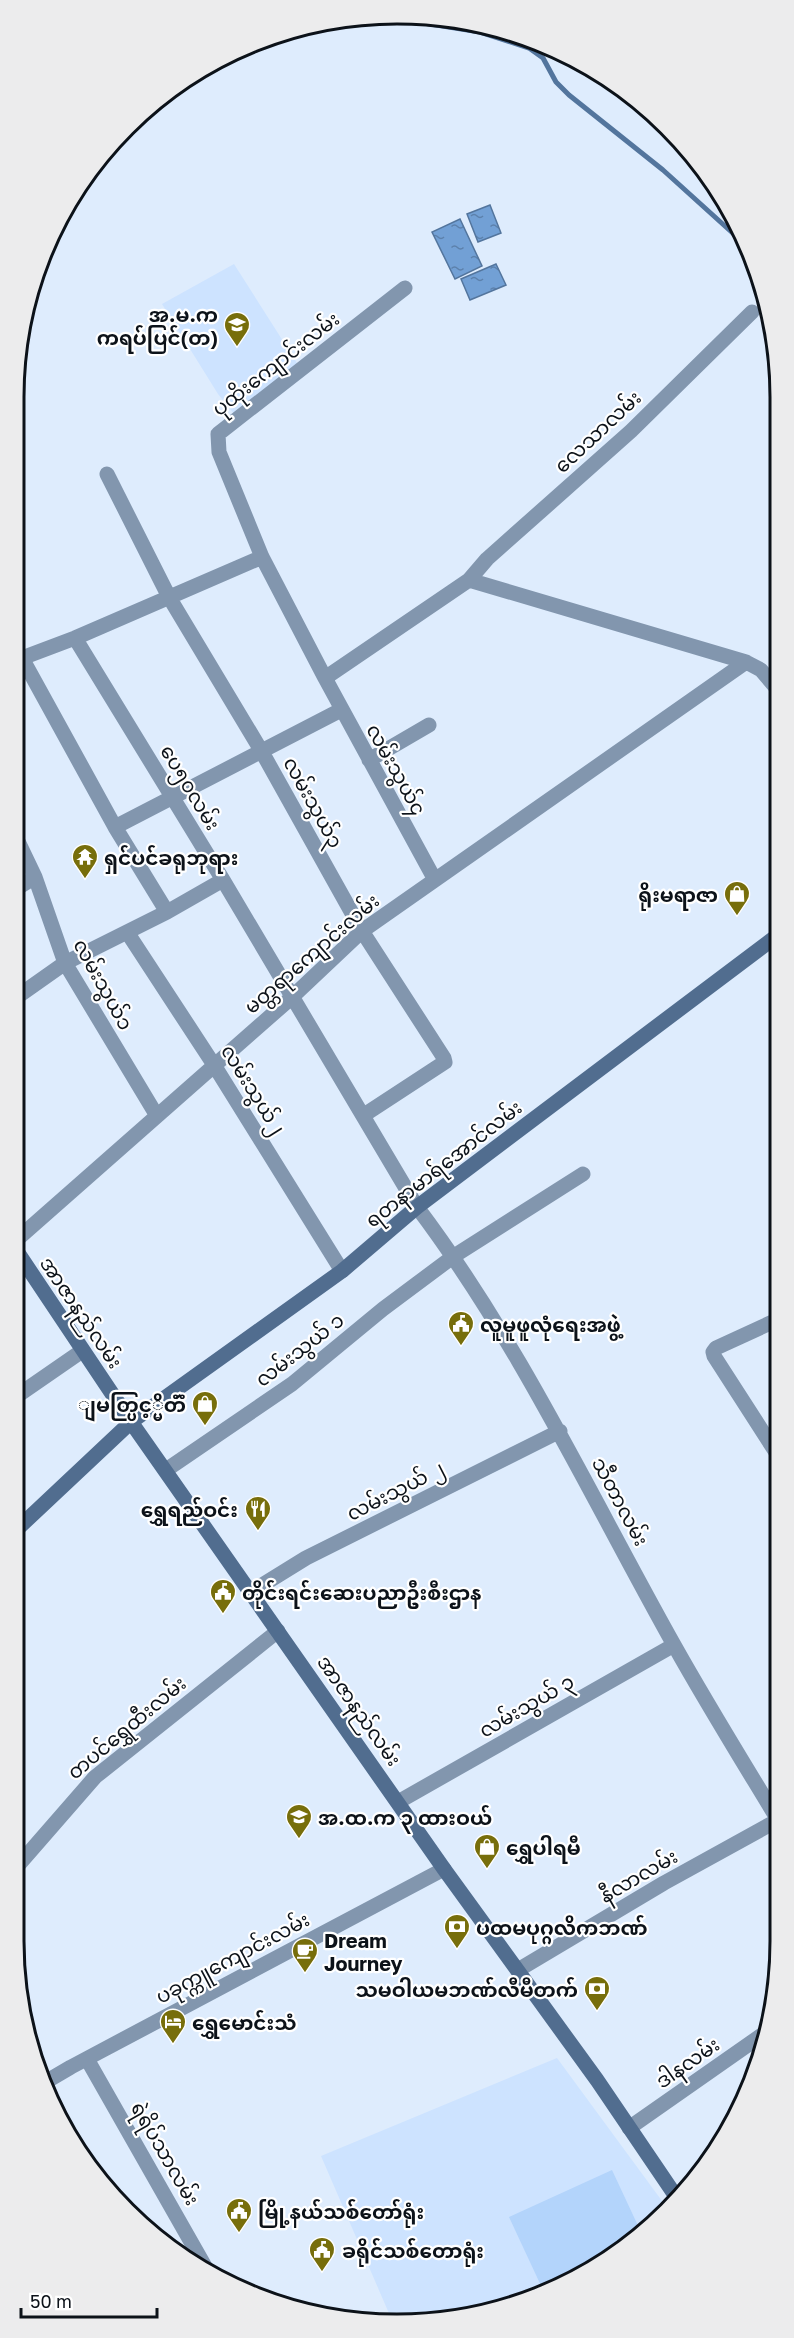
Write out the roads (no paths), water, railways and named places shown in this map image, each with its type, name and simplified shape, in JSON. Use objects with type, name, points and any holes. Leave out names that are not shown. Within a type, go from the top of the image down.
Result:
[{"type":"main road","name":"ရတနာမာရ်အောင်လမ်း","points":[[24,1523],[131,1422],[342,1271],[417,1207],[770,941]]},
{"type":"main road","name":"အာဇာနည်လမ်း","points":[[24,1262],[131,1422],[673,2192]]},
{"type":"street","name":"ပုထိုးကျောင်းလမ်း","points":[[325,678],[262,557],[219,452],[218,434],[405,288]]},
{"type":"street","name":"လေသာလမ်း","points":[[469,580],[487,560],[631,431],[752,312]]},
{"type":"street","name":"လမ်းသွယ်၃","points":[[107,474],[169,597],[262,752],[362,931],[445,1062],[364,1115]]},
{"type":"street","points":[[24,657],[75,638],[262,557]]},
{"type":"street","points":[[325,678],[469,580],[746,662],[761,670],[770,681]]},
{"type":"street","name":"ပေ၅၀လမ်း","points":[[75,638],[223,880],[417,1207]]},
{"type":"street","name":"မတ္တရာကျောင်းလမ်း","points":[[24,1233],[291,998],[362,931],[746,662]]},
{"type":"street","points":[[24,669],[167,912]]},
{"type":"street","name":"လမ်းသွယ်၄","points":[[325,678],[340,710],[435,880]]},
{"type":"street","points":[[115,827],[173,799],[340,710]]},
{"type":"street","points":[[369,760],[429,725]]},
{"type":"street","name":"လမ်းသွယ်၁","points":[[24,854],[35,877],[65,963],[157,1116]]},
{"type":"street","points":[[24,884],[35,877]]},
{"type":"street","points":[[24,992],[65,963],[167,912],[223,880]]},
{"type":"street","name":"လမ်းသွယ်၂","points":[[127,932],[214,1065],[342,1271]]},
{"type":"street","name":"လမ်းသွယ် ၁","points":[[166,1470],[292,1384],[383,1309],[454,1256],[583,1174]]},
{"type":"street","name":"သီတာလမ်း","points":[[417,1207],[454,1256],[560,1431],[674,1645],[770,1805]]},
{"type":"street","points":[[770,1323],[716,1348],[713,1352],[770,1442]]},
{"type":"street","points":[[24,1391],[82,1351]]},
{"type":"street","name":"လမ်းသွယ် ၂","points":[[251,1592],[306,1558],[560,1431]]},
{"type":"street","name":"တပင်ရွှေထီးလမ်း","points":[[24,1858],[95,1776],[278,1631]]},
{"type":"street","name":"လမ်းသွယ် ၃","points":[[398,1802],[674,1645]]},
{"type":"street","name":"နီလာလမ်း","points":[[518,1970],[664,1883],[770,1825]]},
{"type":"street","name":"ပခုက္ကူကျောင်းလမ်း","points":[[50,2079],[444,1869]]},
{"type":"street","name":"ဒါနလမ်း","points":[[629,2128],[757,2039]]},
{"type":"street","name":"ရဲရိပ်သာလမ်း","points":[[87,2059],[198,2256]]},
{"type":"water","points":[[490,205],[501,233],[478,242],[467,214]]},
{"type":"water","points":[[460,219],[482,266],[455,279],[432,232]]},
{"type":"water","points":[[496,264],[506,285],[470,300],[461,279]]},
{"type":"waterway","points":[[513,43],[521,45]]},
{"type":"waterway","points":[[529,48],[543,58],[556,82],[569,95],[663,170],[732,233]]},
{"type":"place","name":"အ.မ.က ကရပ်ပြင်(တ)","points":[[237,348]]},
{"type":"place","name":"ရှင်ပင်ခရုဘုရား","points":[[85,880]]},
{"type":"place","name":"ရိုးမရာဇာ","points":[[737,917]]},
{"type":"place","name":"လူမူဖူလုံရေးအဖွဲ့","points":[[461,1347]]},
{"type":"place","name":"ျမတ္ပြင့္မိတၱဴ","points":[[205,1427]]},
{"type":"place","name":"ရွှေရည်ဝင်း","points":[[258,1532]]},
{"type":"place","name":"တိုင်းရင်းဆေးပညာဦးစီးဌာန","points":[[223,1615]]},
{"type":"place","name":"အ.ထ.က ၃ ထားဝယ်","points":[[299,1840]]},
{"type":"place","name":"ရွှေပါရမီ","points":[[487,1870]]},
{"type":"place","name":"ပထမပုဂ္ဂလိကဘဏ်","points":[[457,1950]]},
{"type":"place","name":"Dream Journey","points":[[305,1974]]},
{"type":"place","name":"သမဝါယမဘဏ်လီမီတက်","points":[[597,2012]]},
{"type":"place","name":"ရွှေမောင်းသံ","points":[[173,2045]]},
{"type":"place","name":"မြို့နယ်သစ်တော်ရုံး","points":[[239,2234]]},
{"type":"place","name":"ခရိုင်သစ်တောရုံး","points":[[322,2273]]}]
